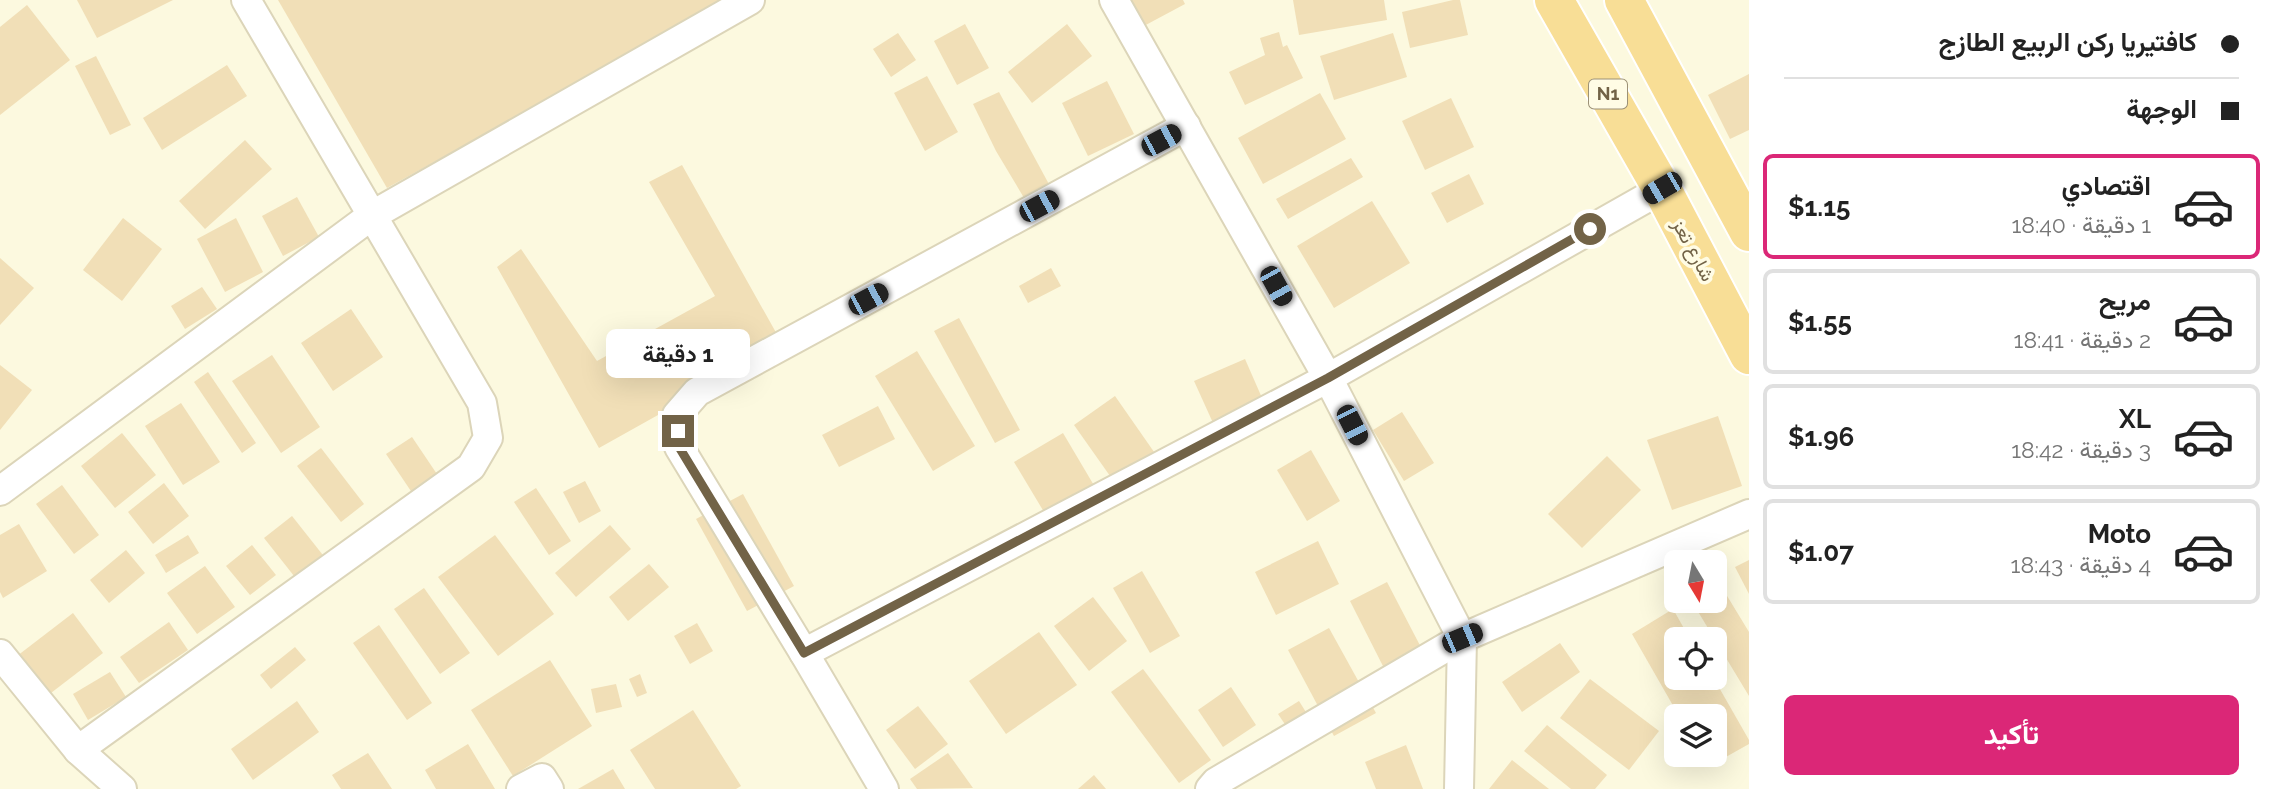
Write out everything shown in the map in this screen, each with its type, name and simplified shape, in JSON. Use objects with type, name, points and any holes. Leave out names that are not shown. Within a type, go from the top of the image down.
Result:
[{"type":"highway","name":"شارع تعز","points":[[1554,0],[1662,188],[1749,355]]},
{"type":"highway","points":[[1624,0],[1711,157],[1749,232]]},
{"type":"highway","points":[[1662,188],[1711,157]]},
{"type":"street","points":[[78,750],[471,467],[488,438],[482,403],[246,0]]},
{"type":"street","points":[[0,491],[371,216],[750,0]]},
{"type":"street","points":[[1114,0],[1328,378],[1462,638],[1459,789]]},
{"type":"street","points":[[884,789],[679,447],[677,415],[697,393],[1186,127]]},
{"type":"street","points":[[804,653],[1328,378],[1662,188]]},
{"type":"street","points":[[1210,789],[1216,782],[1462,638],[1749,513]]},
{"type":"street","points":[[0,654],[78,750],[122,789]]},
{"type":"street","points":[[522,789],[542,778],[549,789]]},
{"type":"building","points":[[77,0],[173,0],[97,38]]},
{"type":"building","points":[[278,0],[728,0],[387,188]]},
{"type":"building","points":[[1128,0],[1183,0],[1185,4],[1142,27]]},
{"type":"building","points":[[1293,0],[1384,0],[1387,20],[1299,35]]},
{"type":"building","points":[[1460,0],[1468,35],[1410,48],[1402,12]]},
{"type":"building","points":[[27,5],[70,60],[0,115],[0,27]]},
{"type":"building","points":[[965,24],[989,68],[957,85],[934,41]]},
{"type":"building","points":[[1067,24],[1092,56],[1032,103],[1008,72]]},
{"type":"building","points":[[1279,32],[1283,47],[1287,45],[1303,78],[1245,105],[1229,72],[1265,55],[1260,38]]},
{"type":"building","points":[[898,33],[916,60],[891,77],[873,49]]},
{"type":"building","points":[[1393,33],[1407,77],[1334,100],[1320,56]]},
{"type":"building","points":[[96,56],[131,125],[110,135],[75,66]]},
{"type":"building","points":[[227,65],[247,96],[162,150],[143,118]]},
{"type":"building","points":[[1749,74],[1749,130],[1730,139],[1708,95]]},
{"type":"building","points":[[927,76],[958,132],[925,151],[894,93]]},
{"type":"building","points":[[1107,81],[1134,134],[1088,156],[1062,103]]},
{"type":"building","points":[[999,92],[1057,199],[1033,213],[996,151],[973,104]]},
{"type":"building","points":[[1320,93],[1346,139],[1263,184],[1238,138]]},
{"type":"building","points":[[1451,98],[1474,147],[1425,170],[1402,121]]},
{"type":"building","points":[[245,140],[272,169],[205,229],[179,201]]},
{"type":"building","points":[[1351,158],[1363,177],[1288,219],[1276,199]]},
{"type":"building","points":[[682,165],[783,345],[599,448],[497,267],[521,249],[597,361],[715,296],[649,182]]},
{"type":"building","points":[[1469,174],[1484,204],[1447,223],[1431,193]]},
{"type":"building","points":[[297,197],[319,237],[283,256],[262,216]]},
{"type":"building","points":[[1372,201],[1410,263],[1334,308],[1297,246]]},
{"type":"building","points":[[123,218],[162,249],[122,301],[83,270]]},
{"type":"building","points":[[236,218],[263,272],[225,292],[197,239]]},
{"type":"building","points":[[0,258],[34,288],[0,325]]},
{"type":"building","points":[[1051,268],[1061,286],[1028,303],[1019,286]]},
{"type":"building","points":[[202,287],[217,309],[185,329],[171,306]]},
{"type":"building","points":[[351,309],[383,357],[333,391],[301,343]]},
{"type":"building","points":[[959,318],[1020,430],[995,443],[934,331]]},
{"type":"building","points":[[917,351],[975,446],[933,471],[875,376]]},
{"type":"building","points":[[272,355],[320,427],[281,453],[232,381]]},
{"type":"building","points":[[1245,359],[1273,423],[1223,445],[1194,381]]},
{"type":"building","points":[[0,365],[32,390],[0,430]]},
{"type":"building","points":[[208,372],[256,443],[242,453],[194,382]]},
{"type":"building","points":[[1115,396],[1168,472],[1127,500],[1074,425]]},
{"type":"building","points":[[181,403],[220,462],[183,485],[145,426]]},
{"type":"building","points":[[878,406],[895,439],[839,467],[822,435]]},
{"type":"building","points":[[1402,412],[1434,463],[1404,481],[1373,430]]},
{"type":"building","points":[[1718,416],[1742,486],[1672,510],[1647,440]]},
{"type":"building","points":[[122,433],[156,475],[115,508],[81,466]]},
{"type":"building","points":[[1063,433],[1105,504],[1056,532],[1014,462]]},
{"type":"building","points":[[412,437],[447,489],[421,506],[386,454]]},
{"type":"building","points":[[321,448],[364,504],[341,522],[297,466]]},
{"type":"building","points":[[1311,450],[1340,501],[1307,521],[1277,470]]},
{"type":"building","points":[[1607,456],[1641,490],[1582,548],[1548,514]]},
{"type":"building","points":[[585,481],[601,511],[579,523],[563,492]]},
{"type":"building","points":[[164,483],[189,516],[153,544],[128,512]]},
{"type":"building","points":[[62,485],[99,535],[74,554],[36,504]]},
{"type":"building","points":[[536,488],[571,541],[549,555],[514,502]]},
{"type":"building","points":[[743,494],[794,586],[747,611],[696,519]]},
{"type":"building","points":[[292,516],[326,559],[298,581],[264,538]]},
{"type":"building","points":[[19,524],[47,571],[3,598],[0,592],[0,535]]},
{"type":"building","points":[[610,525],[631,549],[576,597],[555,573]]},
{"type":"building","points":[[188,535],[199,553],[166,573],[155,555]]},
{"type":"building","points":[[495,535],[554,614],[498,656],[438,577]]},
{"type":"building","points":[[1318,541],[1339,584],[1276,615],[1255,572]]},
{"type":"building","points":[[252,545],[276,575],[250,595],[226,566]]},
{"type":"building","points":[[126,550],[145,573],[109,603],[90,580]]},
{"type":"building","points":[[1749,560],[1749,594],[1735,567]]},
{"type":"building","points":[[649,564],[669,587],[628,621],[609,597]]},
{"type":"building","points":[[205,566],[235,607],[197,634],[167,593]]},
{"type":"building","points":[[1142,571],[1180,636],[1150,653],[1113,588]]},
{"type":"building","points":[[1387,582],[1426,657],[1388,676],[1350,601]]},
{"type":"building","points":[[424,588],[470,653],[440,674],[394,609]]},
{"type":"building","points":[[1727,596],[1749,632],[1749,696],[1727,660],[1727,627],[1707,627],[1699,613],[1727,613]]},
{"type":"building","points":[[1093,597],[1127,641],[1089,671],[1054,626]]},
{"type":"building","points":[[73,613],[103,653],[34,706],[4,666]]},
{"type":"building","points":[[1666,613],[1675,613],[1683,627],[1664,627],[1664,690],[1632,634]]},
{"type":"building","points":[[169,622],[188,650],[139,683],[120,657]]},
{"type":"building","points":[[697,623],[713,651],[690,664],[674,636]]},
{"type":"building","points":[[379,625],[432,703],[407,720],[353,643]]},
{"type":"building","points":[[1329,628],[1376,713],[1334,736],[1288,650]]},
{"type":"building","points":[[1039,632],[1077,685],[1006,734],[969,681]]},
{"type":"building","points":[[1560,643],[1580,672],[1522,712],[1502,682]]},
{"type":"building","points":[[295,647],[306,660],[271,689],[260,675]]},
{"type":"building","points":[[550,660],[592,726],[513,776],[471,710]]},
{"type":"building","points":[[1143,669],[1211,760],[1179,783],[1111,692]]},
{"type":"building","points":[[110,672],[126,697],[88,720],[73,694]]},
{"type":"building","points":[[640,674],[647,693],[637,697],[629,679]]},
{"type":"building","points":[[1590,679],[1659,731],[1629,770],[1560,718]]},
{"type":"building","points":[[616,684],[622,707],[596,713],[591,689]]},
{"type":"building","points":[[1231,687],[1256,725],[1223,747],[1198,710]]},
{"type":"building","points":[[1664,690],[1720,690],[1749,744],[1727,756],[1727,704],[1672,704]]},
{"type":"building","points":[[297,701],[319,732],[253,780],[231,749]]},
{"type":"building","points":[[1299,701],[1319,733],[1299,745],[1278,714]]},
{"type":"building","points":[[918,706],[948,744],[915,769],[886,730]]},
{"type":"building","points":[[693,710],[741,786],[736,789],[655,789],[630,750]]},
{"type":"building","points":[[1547,725],[1607,775],[1595,789],[1571,789],[1524,751]]},
{"type":"building","points":[[468,744],[495,789],[436,789],[425,770]]},
{"type":"building","points":[[1406,745],[1423,789],[1376,789],[1365,762]]},
{"type":"building","points":[[368,753],[392,789],[341,789],[332,775]]},
{"type":"building","points":[[948,753],[973,788],[917,789],[910,779]]},
{"type":"building","points":[[1512,760],[1549,789],[1489,789]]},
{"type":"building","points":[[613,769],[625,789],[578,789]]},
{"type":"building","points":[[1094,775],[1106,789],[1078,789]]},
{"type":"route","points":[[678,431],[679,447],[804,653],[1328,378],[1590,229]]}]
